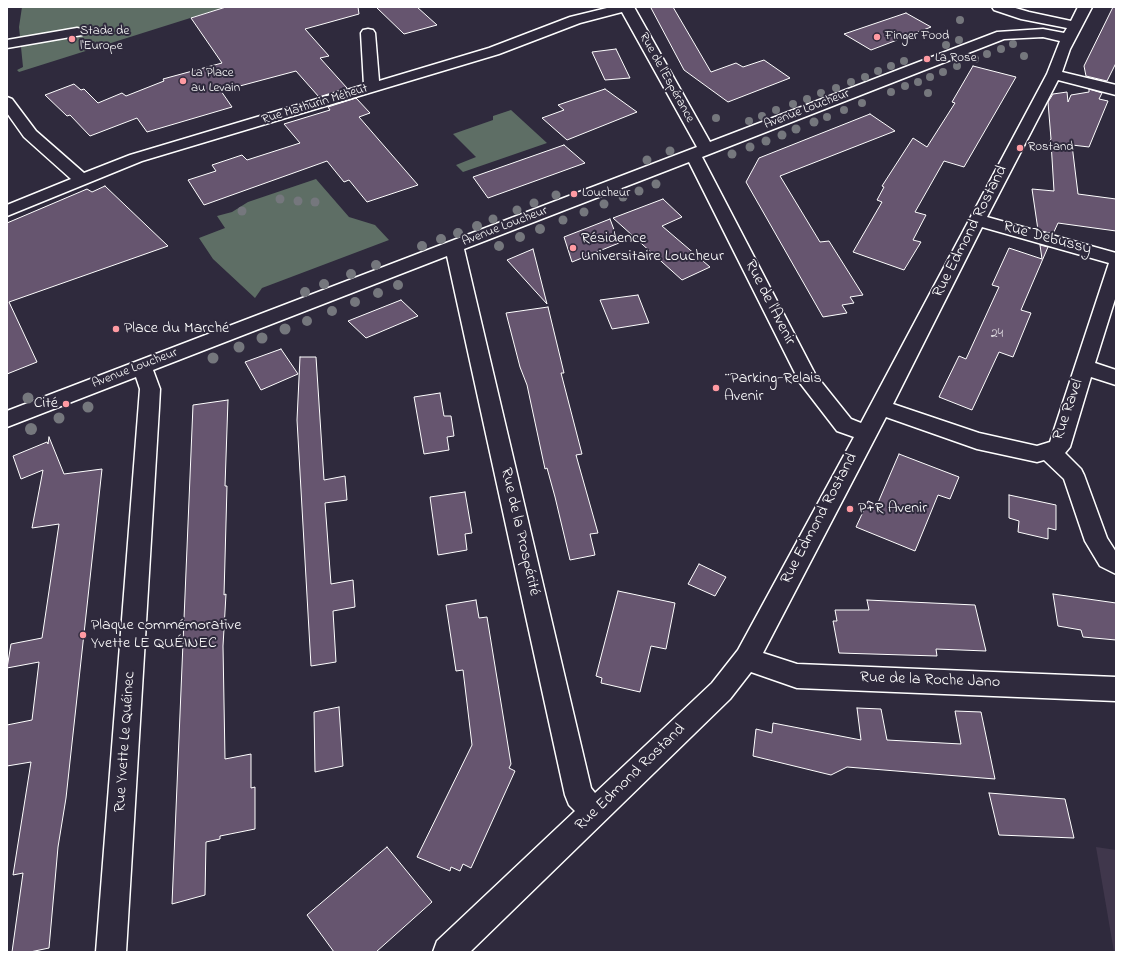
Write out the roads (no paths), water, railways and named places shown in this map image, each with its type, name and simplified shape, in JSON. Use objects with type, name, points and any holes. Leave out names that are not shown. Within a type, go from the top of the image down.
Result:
[{"type":"street","name":"Rue Mathurin Méheut","points":[[7,211],[136,158],[494,51],[575,20],[626,7]]},
{"type":"street","name":"Rue de l'Espérance","points":[[626,7],[700,152]]},
{"type":"street","points":[[999,7],[1036,18],[1072,32]]},
{"type":"street","name":"Rue Edmond Rostand","points":[[448,952],[721,691],[747,658],[1054,74],[1084,7]]},
{"type":"street","name":"Avenue Loucheur","points":[[1002,35],[1005,29],[1060,9]]},
{"type":"street","points":[[7,44],[77,32]]},
{"type":"street","name":"Avenue Loucheur","points":[[7,419],[1002,35],[1072,32]]},
{"type":"street","points":[[368,33],[372,88]]},
{"type":"street","points":[[1054,74],[1116,90]]},
{"type":"street","points":[[9,107],[30,134],[82,180]]},
{"type":"street","name":"Rue de l'Avenir","points":[[700,152],[807,378],[844,425],[866,433]]},
{"type":"street","name":"Rue Debussy","points":[[977,220],[1116,259]]},
{"type":"street","name":"Rue de la Prospérité","points":[[454,246],[579,795],[594,812]]},
{"type":"street","name":"Rue Ravel","points":[[880,407],[977,441],[1037,454],[1059,447],[1116,266]]},
{"type":"street","name":"Rue Yvette Le Quéinec","points":[[111,952],[149,408],[150,388],[142,367]]},
{"type":"street","points":[[1084,367],[1116,378]]},
{"type":"street","points":[[1048,450],[1073,475],[1097,541],[1108,559],[1116,564]]},
{"type":"street","name":"Rue de la Roche Jano","points":[[747,658],[797,676],[1116,689]]},
{"type":"place","name":"Finger Food","points":[[877,37]]},
{"type":"place","name":"Stade de l'Europe","points":[[72,39]]},
{"type":"place","name":"La Rose","points":[[927,59]]},
{"type":"place","name":"La Place au Levain","points":[[183,81]]},
{"type":"place","name":"Rostand","points":[[1020,148]]},
{"type":"place","name":"Loucheur","points":[[574,194]]},
{"type":"place","name":"Résidence Universitaire Loucheur","points":[[573,248]]},
{"type":"place","name":"Place du Marché","points":[[116,329]]},
{"type":"place","name":"¨Parking-Relais Avenir","points":[[716,388]]},
{"type":"place","name":"Cité","points":[[66,404]]},
{"type":"place","name":"P+R Avenir","points":[[850,509]]},
{"type":"place","name":"Plaque commémorative Yvette LE QUÉINEC","points":[[83,635]]}]
